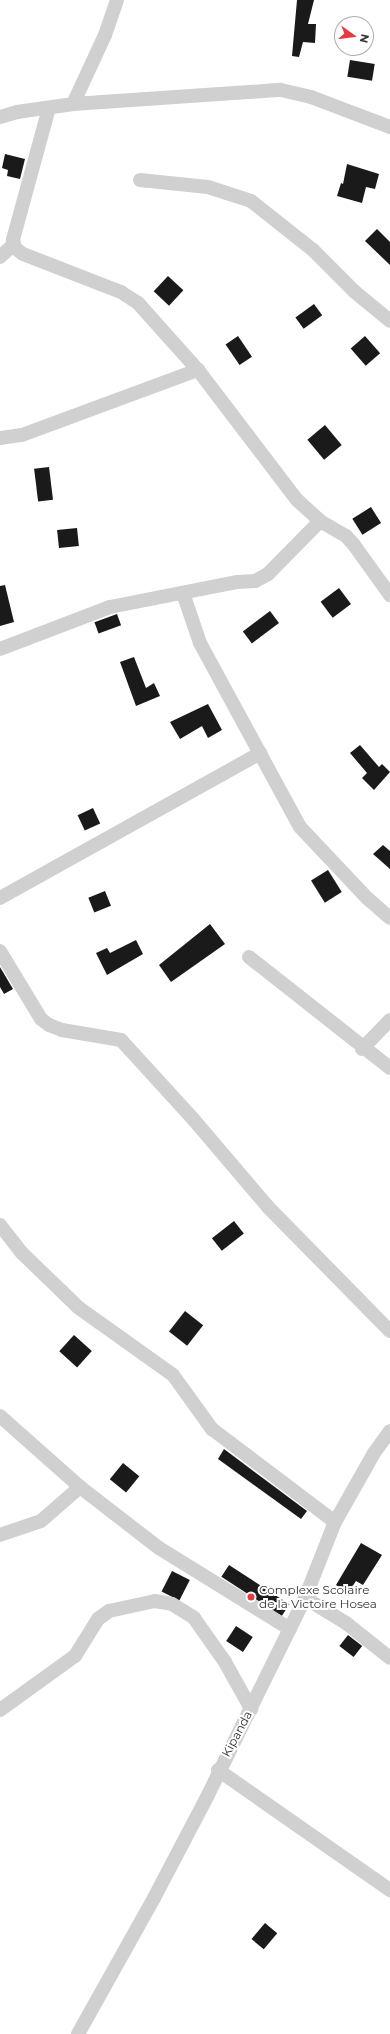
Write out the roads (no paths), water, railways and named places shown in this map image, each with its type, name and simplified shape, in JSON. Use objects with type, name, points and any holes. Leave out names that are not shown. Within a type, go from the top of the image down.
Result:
[{"type":"street","points":[[74,104],[105,35],[117,0]]},
{"type":"street","points":[[0,117],[17,112],[74,104],[281,90],[312,97],[390,127]]},
{"type":"street","points":[[0,257],[14,244],[49,108]]},
{"type":"street","points":[[140,180],[208,187],[250,201],[313,250],[355,292],[390,320]]},
{"type":"street","points":[[14,244],[23,254],[121,292],[132,299],[151,316],[198,370],[297,500],[320,521],[346,536],[390,595]]},
{"type":"street","points":[[0,438],[22,434],[198,370]]},
{"type":"street","points":[[0,649],[110,607],[255,581],[268,574],[320,521]]},
{"type":"street","points":[[183,593],[200,643],[300,827],[367,898],[390,918]]},
{"type":"street","points":[[0,898],[260,753]]},
{"type":"street","points":[[0,951],[42,1019],[49,1025],[62,1030],[121,1040],[194,1120],[268,1207],[390,1331]]},
{"type":"street","points":[[249,957],[362,1049],[390,1068]]},
{"type":"street","points":[[362,1049],[390,1020]]},
{"type":"street","points":[[0,1225],[22,1253],[79,1308],[173,1375],[212,1429],[335,1522]]},
{"type":"street","points":[[0,1416],[80,1487],[159,1548],[290,1629]]},
{"type":"street","name":"Kipanda","points":[[78,2034],[178,1853],[218,1770],[251,1709],[305,1598],[335,1522],[374,1454],[390,1431]]},
{"type":"street","points":[[0,1536],[41,1521],[80,1487]]},
{"type":"street","points":[[305,1598],[346,1623],[390,1658]]},
{"type":"street","points":[[0,1710],[75,1656],[98,1620],[109,1611],[155,1601],[172,1604],[194,1618],[226,1662],[251,1709]]},
{"type":"street","points":[[218,1770],[390,1890]]},
{"type":"place","name":"Complexe Scolaire de la Victoire Hosea","points":[[251,1597]]}]
